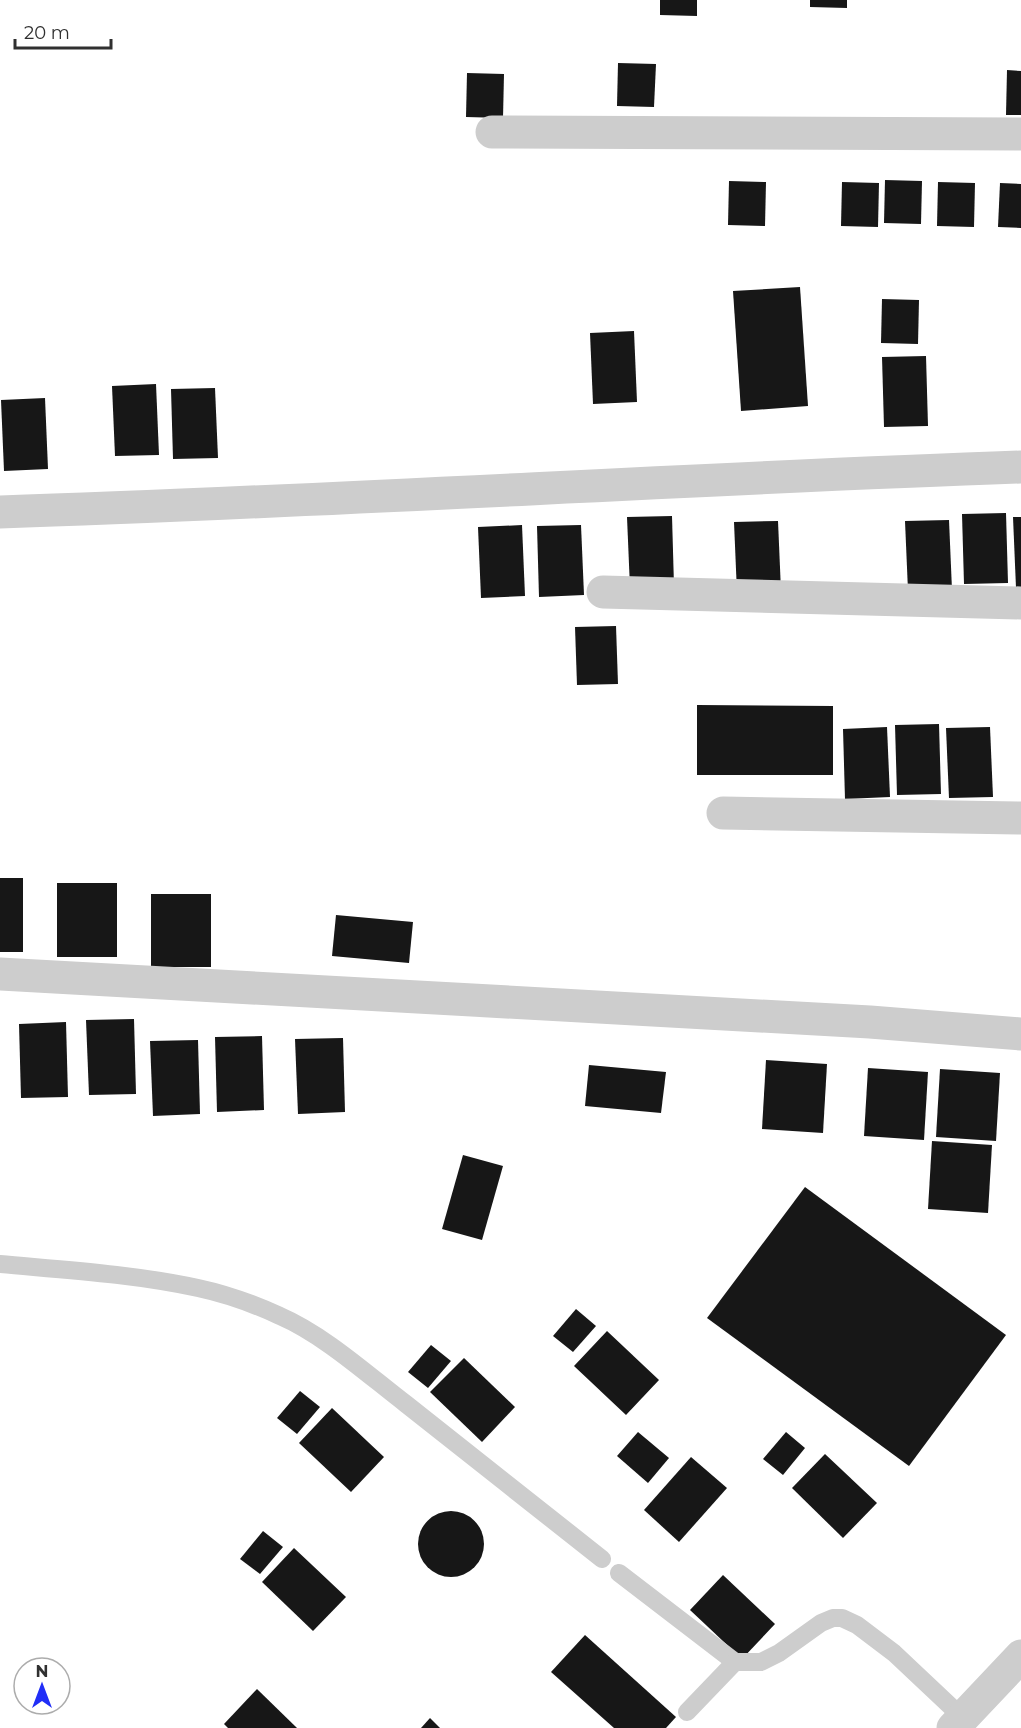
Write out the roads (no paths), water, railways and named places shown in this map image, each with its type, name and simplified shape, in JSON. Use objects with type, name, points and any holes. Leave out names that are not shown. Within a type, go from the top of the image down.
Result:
[{"type":"street","points":[[492,132],[1021,134]]},
{"type":"street","points":[[0,512],[1021,467]]},
{"type":"street","points":[[603,592],[1021,603]]},
{"type":"street","points":[[723,813],[1021,818]]},
{"type":"street","points":[[0,974],[835,1020],[1021,1034]]},
{"type":"street","points":[[958,1723],[1021,1656]]},
{"type":"lane","points":[[0,1264],[158,1280],[190,1286],[247,1302],[282,1317],[317,1336],[602,1558]]},
{"type":"lane","points":[[619,1573],[735,1662],[761,1662],[779,1653],[820,1623],[833,1618],[842,1618],[857,1625],[894,1653],[958,1723]]},
{"type":"lane","points":[[687,1713],[735,1662]]}]
